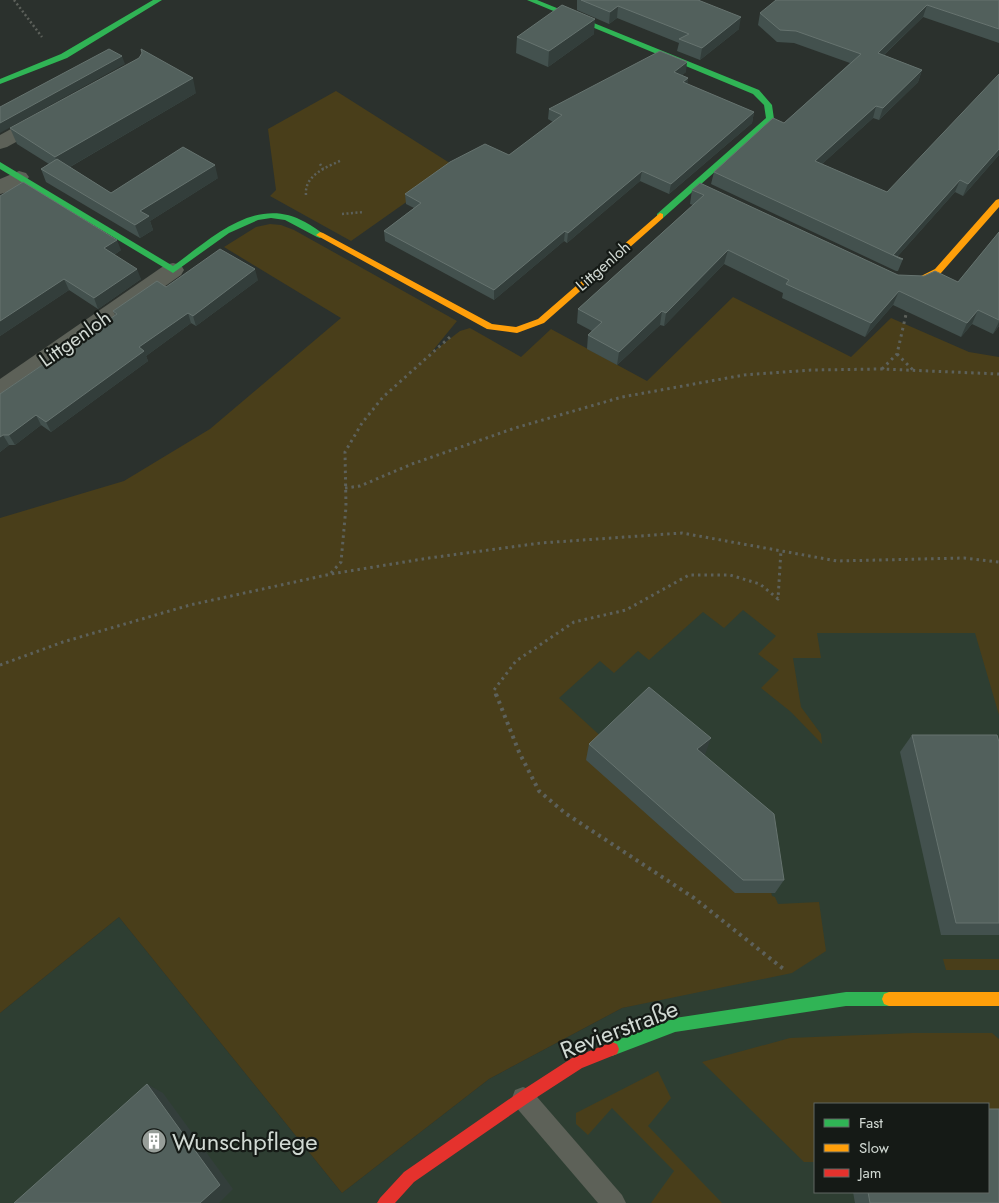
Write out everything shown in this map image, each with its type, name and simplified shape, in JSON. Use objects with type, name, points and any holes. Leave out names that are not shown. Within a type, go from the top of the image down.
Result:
[{"type":"street","points":[[0,82],[64,56],[158,0]]},
{"type":"street","name":"Littgenloh","points":[[1,390],[246,220],[275,214],[287,216],[490,327],[507,331],[526,329],[541,320],[700,188],[770,119],[768,105],[756,92],[531,0]]},
{"type":"street","points":[[0,143],[60,110]]},
{"type":"street","points":[[0,165],[173,270]]},
{"type":"street","points":[[0,188],[20,177]]},
{"type":"street","points":[[894,280],[918,282],[938,271],[999,202]]},
{"type":"street","name":"Revierstraße","points":[[385,1203],[409,1177],[577,1063],[675,1026],[846,999],[999,999]]},
{"type":"lane","points":[[523,1098],[614,1203]]},
{"type":"path","points":[[14,0],[39,32]]},
{"type":"path","points":[[22,16],[26,15]]},
{"type":"path","points":[[308,201],[304,192],[306,184],[323,169],[342,160]]},
{"type":"path","points":[[320,164],[323,169]]},
{"type":"path","points":[[882,369],[897,354],[906,313],[918,282]]},
{"type":"path","points":[[331,574],[341,562],[346,507],[345,452],[362,423],[383,397],[472,318]]},
{"type":"path","points":[[897,354],[914,371]]},
{"type":"path","points":[[345,488],[360,486],[412,464],[515,428],[622,397],[744,375],[811,370],[882,369],[999,374]]},
{"type":"path","points":[[0,665],[63,642],[190,605],[331,574],[429,558],[541,543],[682,533],[837,561],[964,558],[999,562]]},
{"type":"path","points":[[781,550],[778,599],[760,584],[730,575],[689,575],[626,610],[574,622],[516,660],[494,690],[519,752],[538,791],[565,813],[694,898],[824,1002]]},
{"type":"shaded area","points":[[336,91],[456,167],[351,241],[270,196],[276,190],[268,129]]},
{"type":"shaded area","points":[[270,224],[281,225],[294,230],[457,321],[430,354],[460,331],[470,328],[521,357],[551,329],[647,381],[733,297],[851,357],[891,318],[969,352],[999,357],[999,715],[975,633],[817,633],[821,658],[793,658],[801,707],[821,734],[822,744],[791,712],[761,688],[779,670],[758,654],[776,636],[743,610],[724,628],[703,612],[649,660],[638,651],[614,673],[600,661],[559,698],[771,892],[778,904],[819,902],[826,951],[792,973],[622,1008],[489,1079],[342,1193],[119,917],[0,1013],[0,518],[124,481],[210,429],[341,318],[224,247],[256,227]]},
{"type":"shaded area","points":[[736,596],[981,630],[999,690],[999,1203],[0,1203],[0,1013],[119,917],[342,1193],[489,1079],[622,1008],[796,968],[529,719],[621,639]]},
{"type":"shaded area","points":[[943,959],[999,959],[999,970],[946,970]]},
{"type":"shaded area","points":[[912,1033],[992,1033],[999,1039],[999,1149],[989,1118],[989,1103],[814,1103],[814,1162],[804,1162],[702,1062],[790,1038]]},
{"type":"shaded area","points":[[658,1071],[671,1098],[648,1126],[722,1203],[651,1203],[674,1171],[612,1108],[588,1135],[576,1124],[576,1113]]},
{"type":"building","points":[[581,0],[698,0],[741,17],[702,48],[679,39],[689,34],[618,6],[610,12]]},
{"type":"building","points":[[776,0],[999,0],[999,29],[927,5],[878,53],[922,70],[883,108],[876,106],[815,161],[887,192],[999,74],[999,149],[968,184],[960,180],[893,255],[903,259],[901,259],[714,172],[773,118],[784,123],[861,54],[796,31],[780,30],[760,13]]},
{"type":"building","points":[[562,5],[595,19],[549,51],[517,37]]},
{"type":"building","points":[[109,49],[122,56],[0,123],[0,107]]},
{"type":"building","points":[[141,49],[193,78],[55,157],[10,128],[139,58],[142,53]]},
{"type":"building","points":[[660,51],[687,62],[674,72],[688,78],[683,82],[754,112],[671,184],[642,171],[568,233],[565,231],[494,290],[384,231],[421,203],[405,194],[450,162],[485,144],[509,155],[562,115],[549,109]]},
{"type":"building","points":[[183,147],[215,165],[140,211],[149,216],[135,225],[41,169],[57,159],[111,193]]},
{"type":"building","points":[[23,182],[117,240],[104,248],[137,269],[94,298],[64,279],[0,321],[0,196]]},
{"type":"building","points":[[700,183],[898,275],[924,276],[935,271],[958,282],[999,232],[999,320],[978,310],[967,323],[899,291],[871,323],[786,284],[789,280],[728,250],[666,313],[662,311],[619,352],[588,335],[602,322],[578,309],[704,195],[692,190]]},
{"type":"building","points":[[220,249],[255,269],[193,316],[188,313],[139,347],[144,351],[46,422],[36,415],[9,435],[0,437],[0,394],[117,314],[113,311],[157,281],[166,287]]},
{"type":"building","points":[[649,687],[711,738],[697,749],[774,814],[784,880],[743,880],[589,744]]},
{"type":"building","points":[[912,735],[997,735],[999,742],[999,923],[956,923]]},
{"type":"building","name":"Wunschpflege","points":[[147,1084],[220,1185],[200,1203],[14,1203]]},
{"type":"building","points":[[989,1109],[999,1109],[999,1203],[870,1203],[868,1193],[989,1193]]},
{"type":"traffic: fast","points":[[0,82],[64,56],[158,0]]},
{"type":"traffic: fast","points":[[531,0],[756,92],[768,105],[770,119],[660,216]]},
{"type":"traffic: fast","points":[[0,165],[173,270],[226,232],[256,217],[271,215],[286,217],[299,222],[320,235]]},
{"type":"traffic: fast","points":[[612,1049],[675,1025],[846,999],[889,999]]},
{"type":"traffic: slow","points":[[901,280],[918,281],[938,271],[999,202]]},
{"type":"traffic: slow","points":[[320,235],[490,327],[517,330],[541,321],[660,216]]},
{"type":"traffic: slow","points":[[889,999],[999,999]]},
{"type":"traffic: jam","points":[[385,1203],[409,1177],[523,1098],[577,1063],[612,1049]]},
{"type":"place","name":"Wunschpflege","points":[[154,1141]]}]
